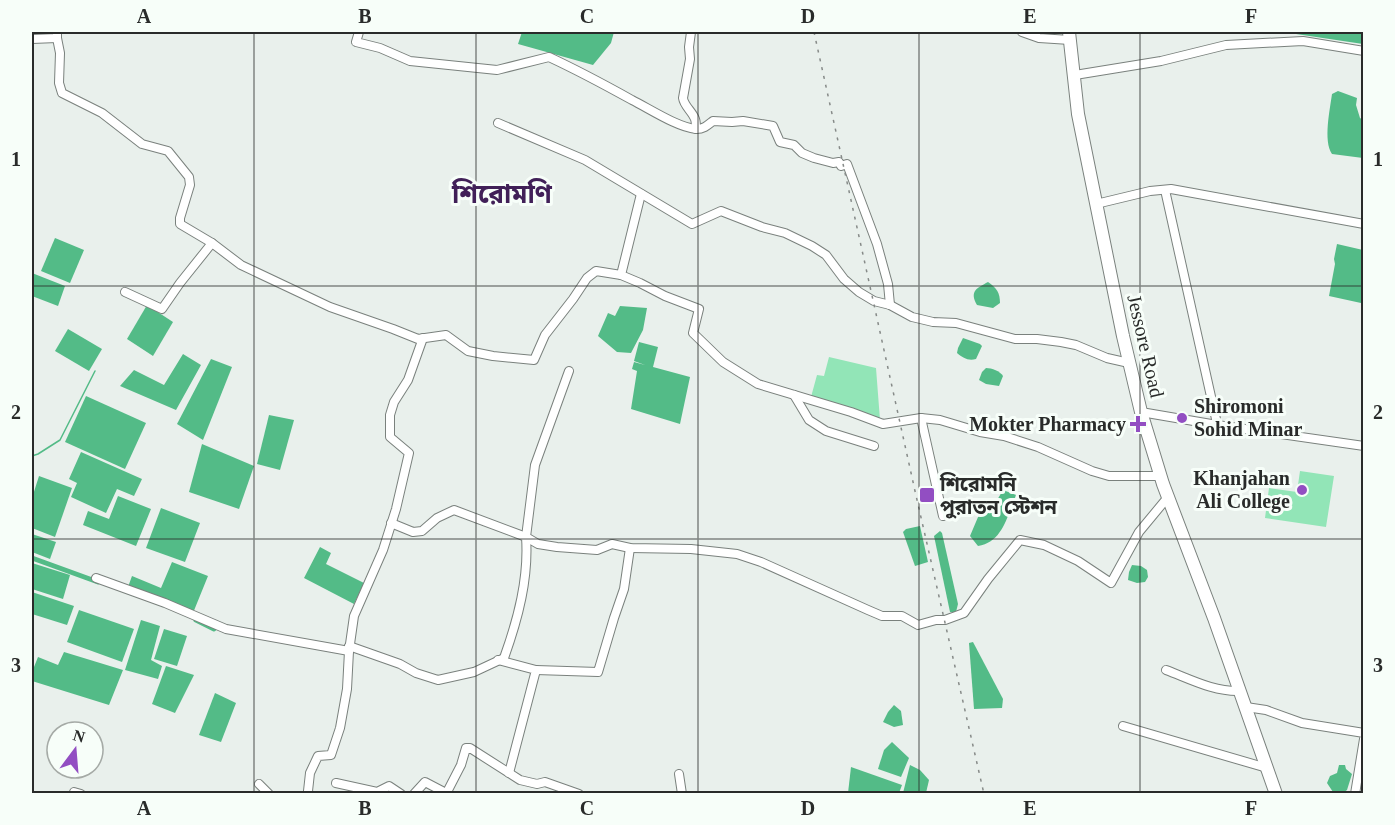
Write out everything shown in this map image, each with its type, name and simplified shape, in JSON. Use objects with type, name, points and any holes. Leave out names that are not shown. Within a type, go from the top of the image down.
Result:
[{"type":"highway","name":"Jessore Road","points":[[1070,36],[1078,114],[1129,363],[1142,413],[1168,497],[1276,794]]},
{"type":"street","points":[[359,32],[356,42],[380,48],[410,61],[497,70],[549,57],[662,116],[696,129],[705,128],[713,121],[743,121],[773,126],[780,142],[794,145],[802,153],[814,158],[833,163],[839,162],[841,166],[848,164],[877,244],[888,284],[890,305]]},
{"type":"street","points":[[691,32],[690,59],[683,98],[695,119],[696,129]]},
{"type":"street","points":[[1022,32],[1039,38],[1070,36]]},
{"type":"street","points":[[32,39],[57,35],[60,54],[59,83],[62,93],[102,113],[142,144],[168,151],[189,177],[190,185],[180,224],[212,243],[242,265],[330,307],[418,339],[446,335],[468,351],[534,360],[545,335],[587,278],[596,271],[621,275],[699,309],[693,333],[723,362],[758,384],[883,424],[921,418],[940,420],[980,432],[1004,436],[1038,447],[1109,476],[1161,476]]},
{"type":"street","points":[[1075,75],[1161,61],[1226,45],[1303,41],[1364,51]]},
{"type":"street","points":[[498,123],[585,160],[692,224],[721,211],[762,227],[785,233],[826,255],[844,279],[859,292],[912,317],[933,322],[956,323],[1015,339],[1062,342],[1076,345],[1107,358],[1129,363]]},
{"type":"street","points":[[1096,204],[1150,190],[1165,190],[1207,195],[1364,224]]},
{"type":"street","points":[[1165,190],[1217,426]]},
{"type":"street","points":[[621,275],[641,194]]},
{"type":"street","points":[[125,292],[162,309],[212,243]]},
{"type":"street","points":[[309,794],[310,773],[318,756],[331,755],[340,728],[347,689],[349,649],[354,616],[383,550],[409,453],[390,437],[390,415],[394,402],[408,380],[423,338]]},
{"type":"street","points":[[96,578],[165,603],[225,629],[349,649],[400,664],[416,673],[438,680],[474,672],[504,658],[513,633],[528,558],[526,537],[535,465],[569,371]]},
{"type":"street","points":[[794,395],[809,420],[826,431],[874,446]]},
{"type":"street","points":[[1142,413],[1364,448]]},
{"type":"street","points":[[921,418],[943,516]]},
{"type":"street","points":[[391,523],[413,532],[422,531],[437,518],[454,510],[526,537],[538,544],[557,547],[597,550],[612,544],[630,548],[691,549],[737,554],[761,562],[882,616],[902,616],[918,625],[945,620],[964,613],[1020,540],[1044,545],[1078,561],[1111,583],[1138,532],[1168,497]]},
{"type":"street","points":[[498,660],[536,670],[598,672],[624,589],[630,548]]},
{"type":"street","points":[[509,773],[536,670]]},
{"type":"street","points":[[1166,670],[1216,690],[1240,691]]},
{"type":"street","points":[[1246,707],[1266,710],[1302,723],[1364,733]]},
{"type":"street","points":[[1123,726],[1267,768]]},
{"type":"street","points":[[1355,794],[1360,784],[1364,739]]},
{"type":"street","points":[[414,794],[425,782],[446,793],[461,765],[466,748],[470,748],[520,780],[537,784],[545,782],[579,794]]},
{"type":"street","points":[[679,774],[682,794]]},
{"type":"street","points":[[336,783],[376,792],[389,786],[401,794]]},
{"type":"street","points":[[259,784],[269,794]]},
{"type":"shaded area","points":[[522,32],[614,32],[611,43],[593,65],[518,44]]},
{"type":"shaded area","points":[[1263,32],[1363,32],[1363,44],[1296,34],[1263,34]]},
{"type":"shaded area","points":[[1338,91],[1357,98],[1356,105],[1360,118],[1363,120],[1363,158],[1332,154],[1329,148],[1328,133],[1332,94]]},
{"type":"shaded area","points":[[55,238],[84,250],[70,283],[41,271]]},
{"type":"shaded area","points":[[1337,244],[1363,250],[1364,300],[1361,303],[1329,296]]},
{"type":"shaded area","points":[[32,273],[65,286],[58,306],[32,296]]},
{"type":"shaded area","points":[[988,282],[996,289],[999,296],[1000,303],[993,308],[977,305],[974,296],[975,290]]},
{"type":"shaded area","points":[[147,305],[173,322],[153,356],[127,339]]},
{"type":"shaded area","points":[[620,306],[647,308],[643,330],[631,353],[617,352],[598,336],[608,313],[615,316]]},
{"type":"shaded area","points":[[68,329],[102,349],[89,371],[55,351]]},
{"type":"shaded area","points":[[963,338],[982,346],[976,359],[966,359],[957,353]]},
{"type":"shaded area","points":[[639,342],[658,347],[653,367],[690,377],[680,424],[631,409],[637,371],[632,369],[634,362],[645,365],[634,361]]},
{"type":"shaded area","points":[[183,354],[201,365],[176,410],[120,386],[134,370],[164,385]]},
{"type":"shaded area","points":[[829,357],[876,368],[880,420],[811,397],[817,375],[824,376]]},
{"type":"shaded area","points":[[211,359],[232,367],[203,440],[177,424]]},
{"type":"shaded area","points":[[986,368],[996,370],[1003,376],[999,386],[986,384],[979,380]]},
{"type":"shaded area","points":[[86,396],[146,423],[125,469],[65,442]]},
{"type":"shaded area","points":[[269,415],[294,420],[280,470],[257,464]]},
{"type":"shaded area","points":[[202,444],[254,466],[239,509],[189,492]]},
{"type":"shaded area","points":[[81,452],[142,479],[134,496],[117,489],[106,513],[71,497],[77,483],[69,479]]},
{"type":"shaded area","points":[[1300,471],[1334,476],[1326,527],[1265,518],[1269,488],[1297,492]]},
{"type":"shaded area","points":[[39,476],[72,488],[55,537],[32,528],[32,498]]},
{"type":"shaded area","points":[[1003,490],[1016,495],[1007,519],[999,534],[986,544],[978,546],[970,536],[981,510],[990,512]]},
{"type":"shaded area","points":[[118,496],[151,509],[136,546],[83,525],[88,511],[109,519]]},
{"type":"shaded area","points":[[161,508],[200,523],[185,562],[146,548]]},
{"type":"shaded area","points":[[920,526],[928,562],[915,566],[903,532],[906,529]]},
{"type":"shaded area","points":[[940,531],[958,604],[956,612],[950,612],[934,536]]},
{"type":"shaded area","points":[[32,534],[56,542],[50,559],[32,552]]},
{"type":"shaded area","points":[[320,547],[331,553],[326,564],[364,583],[354,604],[304,578]]},
{"type":"shaded area","points":[[172,562],[208,576],[193,613],[128,587],[132,576],[161,588]]},
{"type":"shaded area","points":[[32,563],[70,575],[63,599],[32,589]]},
{"type":"shaded area","points":[[1132,565],[1141,566],[1147,570],[1148,577],[1145,582],[1137,583],[1128,580]]},
{"type":"shaded area","points":[[32,592],[74,606],[67,625],[32,614]]},
{"type":"shaded area","points":[[79,610],[134,629],[122,662],[67,642]]},
{"type":"shaded area","points":[[141,620],[160,626],[151,660],[162,666],[158,679],[125,670]]},
{"type":"shaded area","points":[[164,629],[187,636],[177,666],[154,659]]},
{"type":"shaded area","points":[[973,642],[1003,699],[1002,708],[974,709],[969,643]]},
{"type":"shaded area","points":[[64,652],[123,670],[109,705],[32,681],[32,672],[38,657],[58,665]]},
{"type":"shaded area","points":[[166,666],[194,675],[175,713],[152,704]]},
{"type":"shaded area","points":[[215,693],[236,703],[221,742],[199,735]]},
{"type":"shaded area","points":[[894,705],[901,711],[903,725],[894,727],[883,722]]},
{"type":"shaded area","points":[[892,742],[909,758],[901,777],[878,769],[884,750]]},
{"type":"shaded area","points":[[910,765],[920,770],[929,780],[926,793],[903,793]]},
{"type":"shaded area","points":[[1339,765],[1345,765],[1352,774],[1347,790],[1343,793],[1333,792],[1327,783],[1330,776],[1337,773]]},
{"type":"shaded area","points":[[851,767],[902,785],[899,793],[848,793]]},
{"type":"waterway","points":[[32,456],[60,440],[95,371]]},
{"type":"waterway","points":[[32,558],[98,582]]},
{"type":"waterway","points":[[196,620],[214,629]]},
{"type":"railway","points":[[814,32],[984,794]]},
{"type":"place","name":"Shiromoni Sohid Minar","points":[[1182,418]]},
{"type":"place","name":"Mokter Pharmacy","points":[[1138,424]]},
{"type":"place","name":"Khanjahan Ali College","points":[[1302,490]]},
{"type":"place","name":"শিরোমনি পুরাতন স্টেশন","points":[[927,495]]},
{"type":"district","name":"শিরোমণি","points":[[502,194]]}]
